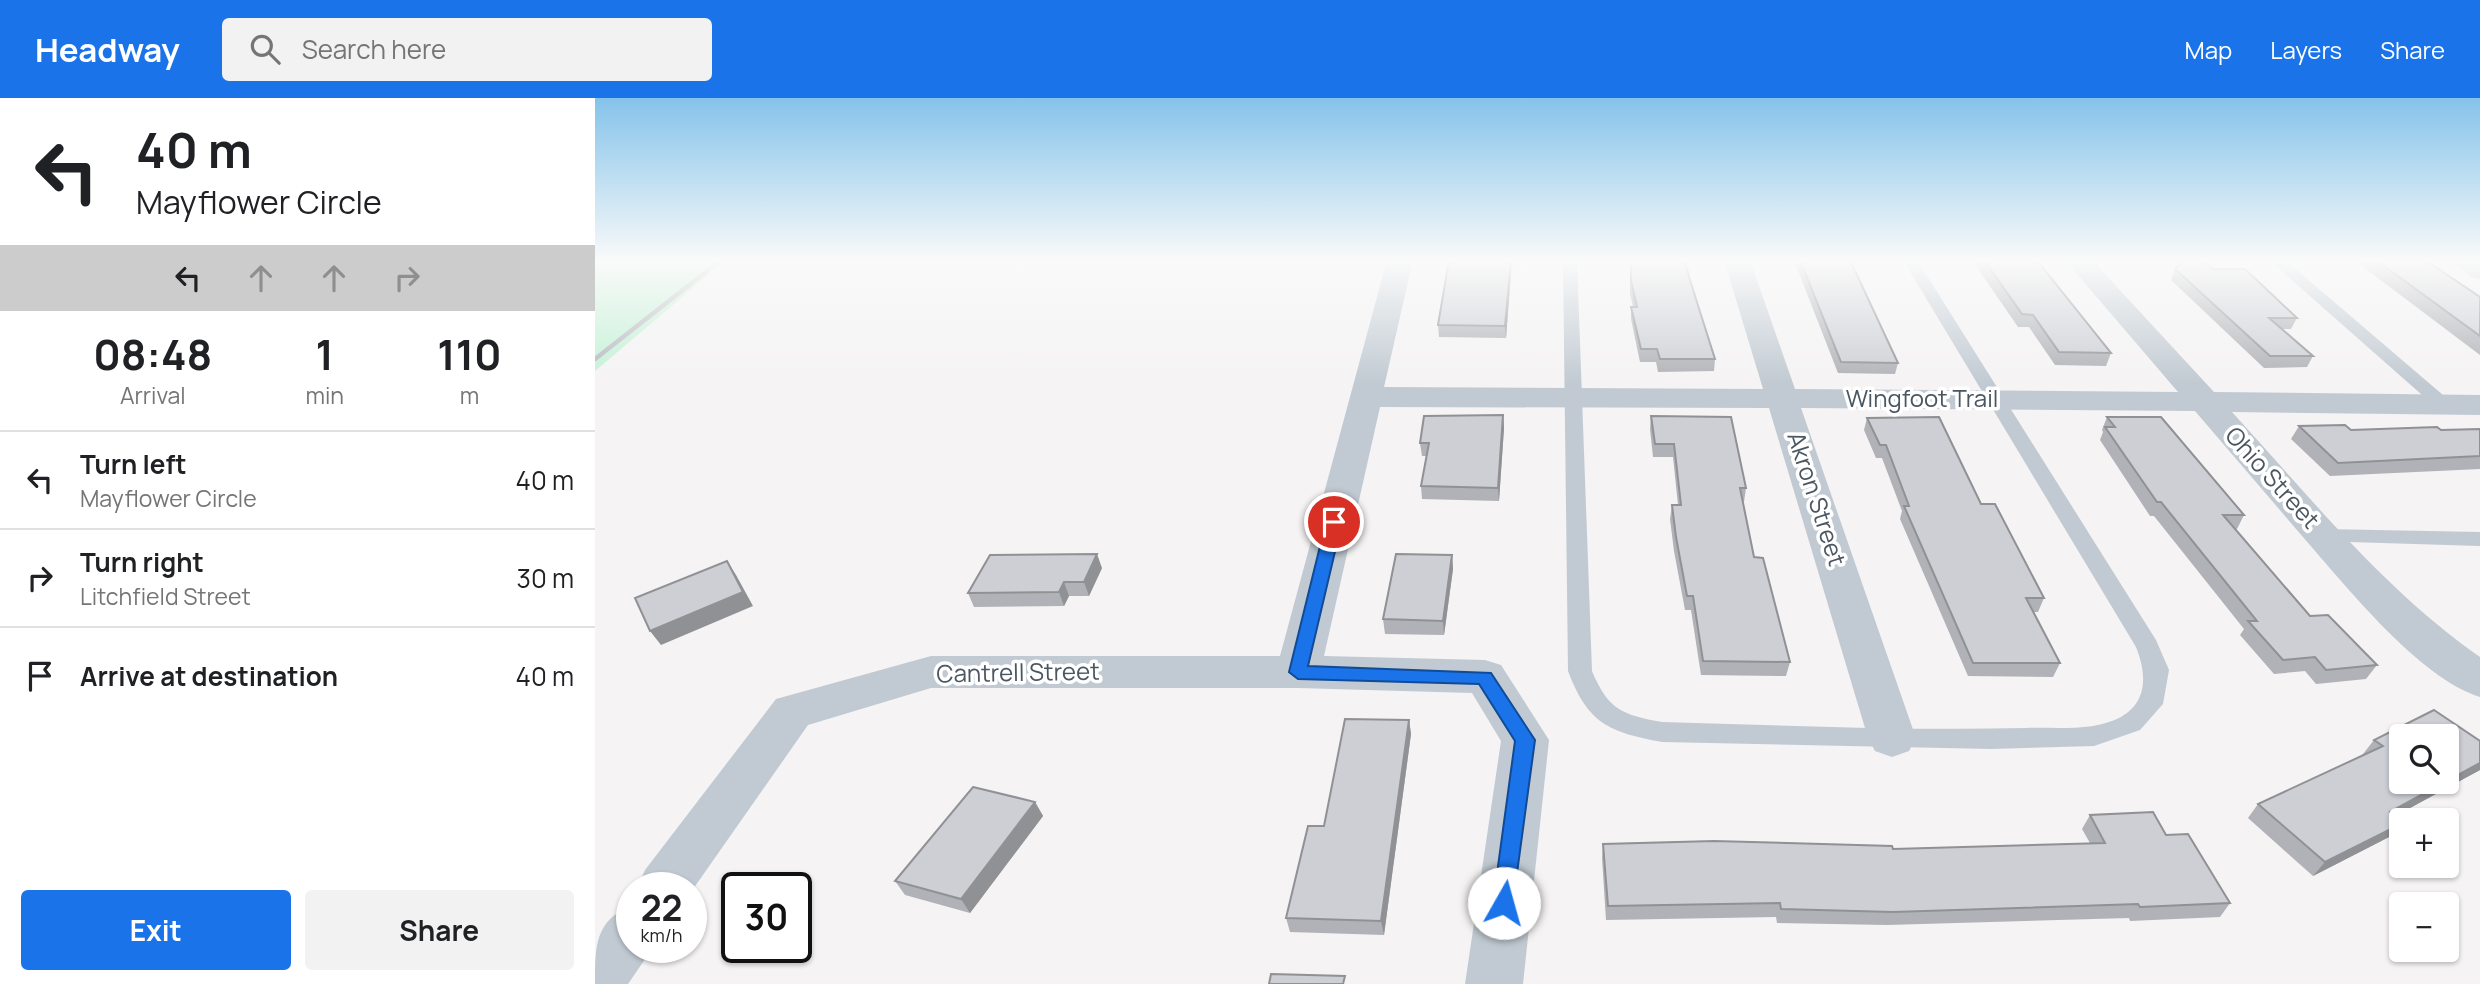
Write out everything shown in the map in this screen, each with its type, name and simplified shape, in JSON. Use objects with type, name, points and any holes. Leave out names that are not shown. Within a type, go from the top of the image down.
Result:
[{"type":"street","points":[[1298,672],[1389,301]]},
{"type":"street","name":"Akron Street","points":[[1751,301],[1892,738]]},
{"type":"street","name":"Ohio Street","points":[[2114,301],[2393,612],[2419,636],[2480,680]]},
{"type":"street","name":"Wingfoot Trail","points":[[1364,397],[1994,399],[2480,405]]},
{"type":"street","name":"Cantrell Street","points":[[675,872],[792,712],[931,672],[1298,672],[1485,677],[1525,740],[1494,984]]},
{"type":"street","points":[[595,982],[616,953]]},
{"type":"lane","points":[[1572,301],[1580,671],[1590,699],[1615,723],[1662,732],[1892,738],[2094,736],[2131,723],[2154,697],[2157,670],[2148,646],[1935,301]]},
{"type":"lane","points":[[2324,301],[2444,405]]},
{"type":"lane","points":[[2324,536],[2480,539]]},
{"type":"green space","points":[[595,301],[677,301],[595,371]]},
{"type":"building","points":[[1442,301],[1507,301],[1505,326],[1438,325]]},
{"type":"building","points":[[1636,301],[1697,301],[1715,359],[1660,359],[1657,349],[1641,349],[1631,307],[1637,307]]},
{"type":"building","points":[[1817,301],[1869,301],[1898,363],[1841,362]]},
{"type":"building","points":[[2013,301],[2070,301],[2111,353],[2059,352],[2033,315],[2022,314]]},
{"type":"building","points":[[2210,301],[2279,301],[2297,318],[2269,318],[2313,356],[2270,356]]},
{"type":"building","points":[[2433,301],[2480,301],[2480,336]]},
{"type":"building","points":[[1503,415],[1498,488],[1421,486],[1429,443],[1420,443],[1424,416]]},
{"type":"building","points":[[1651,416],[1731,417],[1746,488],[1740,488],[1754,557],[1763,558],[1790,662],[1703,661],[1693,596],[1687,596],[1676,537],[1672,505],[1681,505],[1674,444],[1655,444]]},
{"type":"building","points":[[1939,417],[1981,504],[1995,504],[2044,598],[2026,598],[2060,663],[1973,663],[1904,506],[1909,506],[1886,445],[1880,445],[1867,418]]},
{"type":"building","points":[[2107,417],[2161,417],[2244,515],[2223,515],[2310,616],[2328,615],[2377,665],[2326,670],[2315,657],[2283,660],[2248,621],[2257,621],[2161,502],[2157,502],[2105,427],[2115,427]]},
{"type":"building","points":[[2345,425],[2351,430],[2437,427],[2441,430],[2480,429],[2480,456],[2338,463],[2299,426]]},
{"type":"building","points":[[1097,554],[1084,582],[1064,582],[1059,592],[968,593],[990,555]]},
{"type":"building","points":[[1396,554],[1452,555],[1443,621],[1383,619]]},
{"type":"building","points":[[727,561],[743,592],[650,631],[635,598]]},
{"type":"building","points":[[2434,710],[2455,724],[2406,724]]},
{"type":"building","points":[[1345,719],[1409,720],[1381,921],[1286,918],[1308,826],[1324,826]]},
{"type":"building","points":[[2459,727],[2480,741],[2480,763],[2459,774]]},
{"type":"building","points":[[2389,732],[2389,794],[2423,794],[2397,808],[2389,808],[2389,830],[2325,862],[2258,804],[2383,746],[2374,740]]},
{"type":"building","points":[[973,787],[1035,802],[961,899],[895,881]]},
{"type":"building","points":[[2153,812],[2166,835],[2188,834],[2230,903],[1893,912],[1781,909],[1780,903],[1608,906],[1603,844],[1714,841],[1892,846],[1893,849],[2105,843],[2090,815]]},
{"type":"building","points":[[1271,974],[1345,976],[1343,984],[1269,984]]},
{"type":"railway","points":[[595,359],[668,301]]},
{"type":"route","points":[[1334,522],[1298,672],[1485,677],[1525,740],[1504,903]]}]
